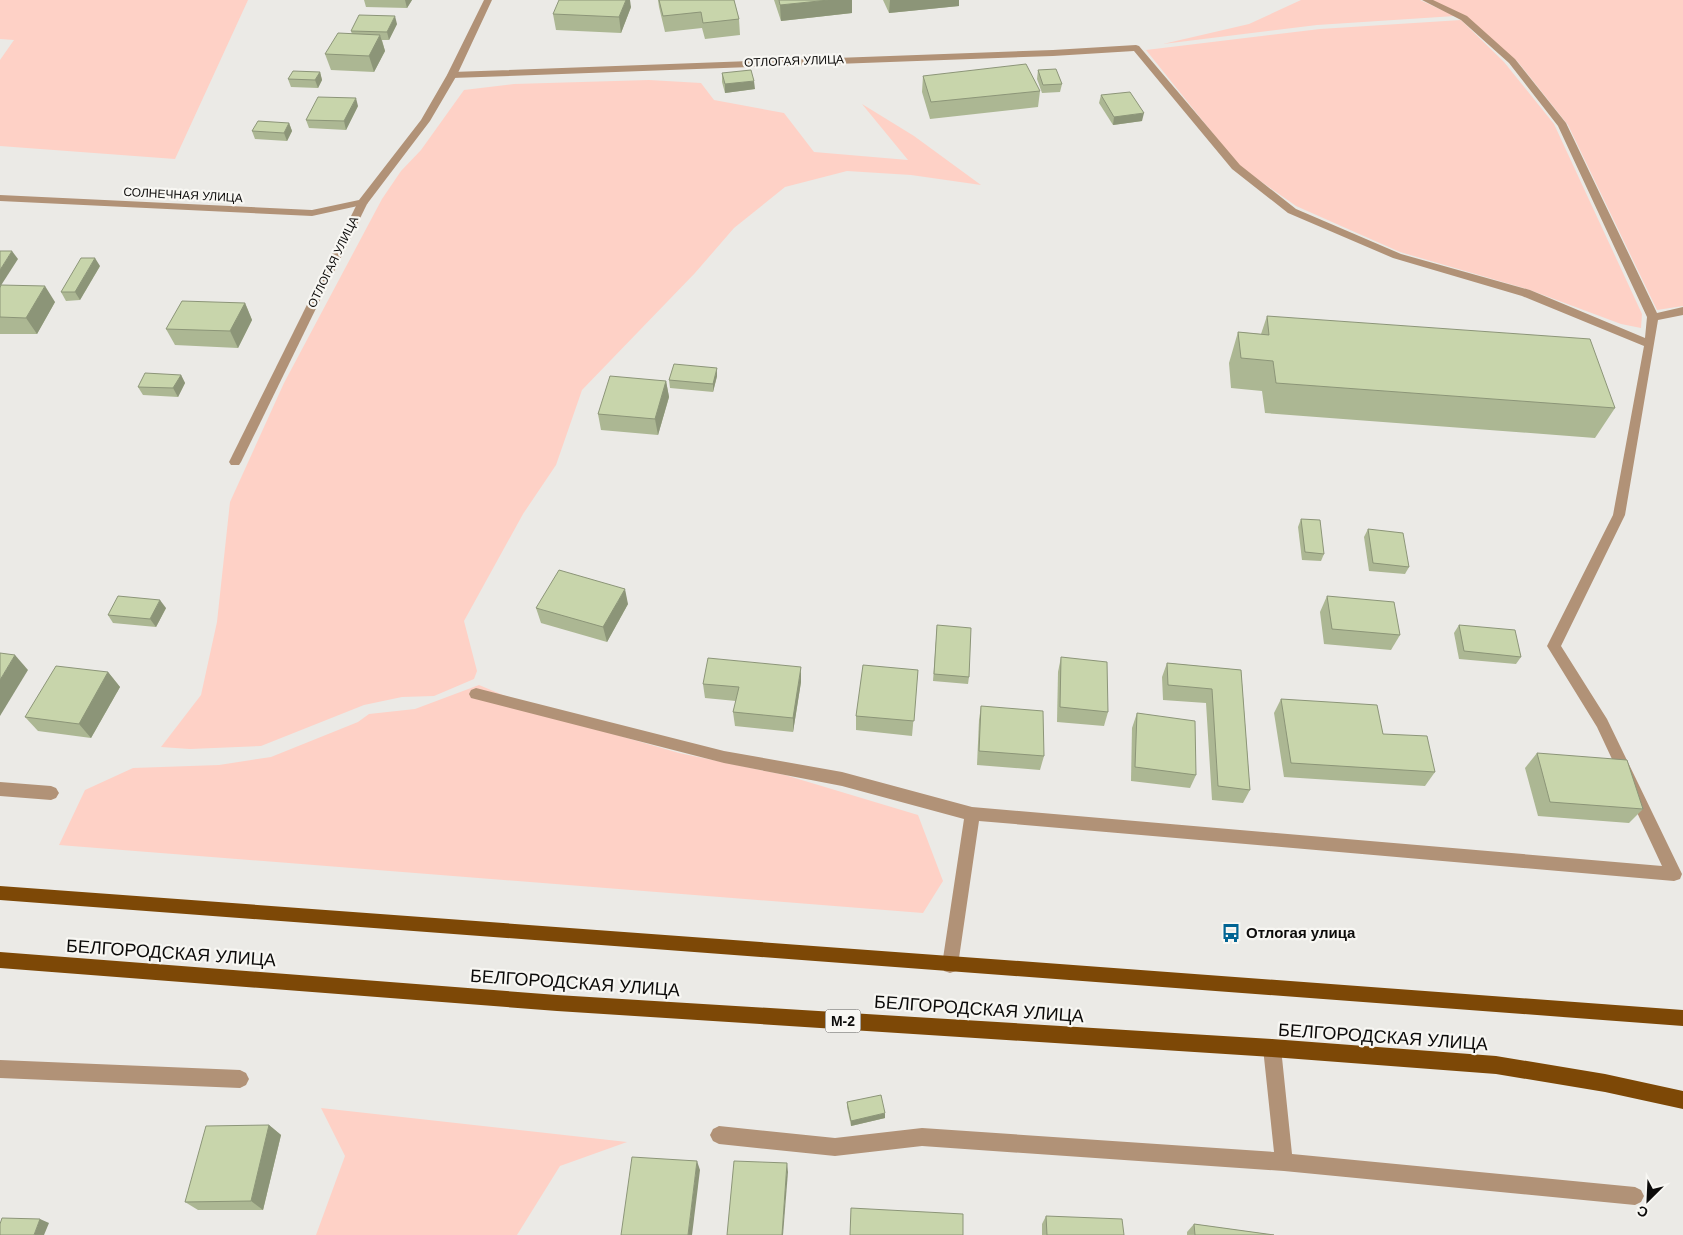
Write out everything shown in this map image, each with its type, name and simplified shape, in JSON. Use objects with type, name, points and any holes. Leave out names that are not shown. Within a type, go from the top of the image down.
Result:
[{"type":"main road","points":[[0,893],[950,966],[1474,1001],[1639,1016],[1683,1018]]},
{"type":"main road","name":"БЕЛГОРОДСКАЯ УЛИЦА","points":[[2,963],[557,1003],[1272,1048],[1496,1065],[1605,1083],[1683,1100]]},
{"type":"street","name":"ОТЛОГАЯ УЛИЦА","points":[[235,462],[363,202],[425,121],[452,75],[488,0]]},
{"type":"street","points":[[476,694],[724,757],[842,779],[972,814],[1674,874],[1602,723],[1554,646],[1619,515],[1650,344],[1653,317],[1563,125],[1512,61],[1464,18],[1426,0]]},
{"type":"street","name":"ОТЛОГАЯ УЛИЦА","points":[[452,75],[1053,53],[1136,48],[1236,167],[1292,211],[1397,256],[1526,293],[1650,344]]},
{"type":"street","name":"СОЛНЕЧНАЯ УЛИЦА","points":[[0,198],[312,213],[363,202]]},
{"type":"street","points":[[1653,317],[1683,310]]},
{"type":"street","points":[[0,789],[51,792]]},
{"type":"street","points":[[950,966],[972,814]]},
{"type":"street","points":[[1272,1048],[1284,1162]]},
{"type":"street","points":[[0,1070],[240,1079]]},
{"type":"street","points":[[719,1135],[835,1148],[922,1137],[1284,1162],[1635,1196]]},
{"type":"shaded area","points":[[0,0],[248,0],[175,159],[0,146],[0,60],[14,40],[0,39]]},
{"type":"shaded area","points":[[1301,0],[1420,0],[1455,16],[1317,25],[1163,44],[1249,24]]},
{"type":"shaded area","points":[[1429,0],[1683,0],[1683,306],[1657,310],[1568,125],[1518,62],[1465,17]]},
{"type":"shaded area","points":[[1461,20],[1504,62],[1554,124],[1642,314],[1641,328],[1621,324],[1530,290],[1400,252],[1296,206],[1239,166],[1146,50],[1320,29]]},
{"type":"shaded area","points":[[649,80],[701,83],[714,100],[784,113],[814,152],[908,160],[862,104],[914,136],[981,185],[911,175],[847,171],[785,187],[734,228],[695,273],[582,390],[556,465],[523,514],[464,621],[477,671],[474,679],[434,696],[402,697],[364,705],[261,746],[190,749],[161,747],[201,695],[217,622],[230,502],[284,383],[382,199],[401,171],[421,150],[464,90],[514,84]]},
{"type":"shaded area","points":[[479,685],[558,718],[679,753],[785,775],[918,815],[943,881],[923,913],[59,845],[85,790],[133,768],[219,765],[271,757],[358,722],[369,714],[415,709]]},
{"type":"shaded area","points":[[321,1108],[627,1142],[560,1166],[517,1235],[316,1235],[345,1156]]},
{"type":"building","points":[[559,0],[626,0],[619,17],[553,14]]},
{"type":"building","points":[[659,0],[734,0],[739,19],[703,23],[701,12],[663,16]]},
{"type":"building","points":[[779,0],[829,0],[780,5]]},
{"type":"building","points":[[359,15],[395,16],[387,32],[351,31]]},
{"type":"building","points":[[338,33],[380,35],[369,56],[325,54]]},
{"type":"building","points":[[1026,64],[1040,91],[931,102],[923,76]]},
{"type":"building","points":[[1056,69],[1062,84],[1043,85],[1038,70]]},
{"type":"building","points":[[751,70],[754,81],[725,84],[722,73]]},
{"type":"building","points":[[293,71],[320,72],[315,80],[288,79]]},
{"type":"building","points":[[1130,92],[1144,113],[1114,117],[1101,95]]},
{"type":"building","points":[[318,97],[356,98],[344,121],[306,120]]},
{"type":"building","points":[[258,121],[289,123],[284,133],[252,131]]},
{"type":"building","points":[[0,251],[12,251],[0,270]]},
{"type":"building","points":[[81,258],[95,258],[75,292],[61,292]]},
{"type":"building","points":[[1,285],[45,286],[26,318],[0,317]]},
{"type":"building","points":[[182,301],[245,303],[230,331],[166,329]]},
{"type":"building","points":[[1267,316],[1590,339],[1615,408],[1276,383],[1273,361],[1241,358],[1238,332],[1269,335]]},
{"type":"building","points":[[674,364],[717,368],[713,384],[669,380]]},
{"type":"building","points":[[145,373],[181,375],[173,388],[138,387]]},
{"type":"building","points":[[610,376],[666,381],[655,419],[598,414]]},
{"type":"building","points":[[1301,519],[1320,520],[1324,554],[1305,552]]},
{"type":"building","points":[[1368,529],[1403,533],[1409,567],[1373,563]]},
{"type":"building","points":[[559,570],[625,589],[603,627],[536,608]]},
{"type":"building","points":[[118,596],[160,600],[150,619],[108,615]]},
{"type":"building","points":[[1327,596],[1394,602],[1400,635],[1332,629]]},
{"type":"building","points":[[937,625],[971,628],[969,677],[934,674]]},
{"type":"building","points":[[1459,625],[1515,630],[1521,657],[1464,651]]},
{"type":"building","points":[[0,653],[15,655],[0,680]]},
{"type":"building","points":[[1061,657],[1107,662],[1108,712],[1060,707]]},
{"type":"building","points":[[708,658],[801,667],[793,718],[733,712],[739,687],[703,684]]},
{"type":"building","points":[[1167,663],[1241,670],[1250,790],[1218,786],[1212,689],[1168,685]]},
{"type":"building","points":[[863,665],[918,670],[914,721],[856,716]]},
{"type":"building","points":[[56,666],[108,672],[79,724],[25,717]]},
{"type":"building","points":[[1281,699],[1377,705],[1383,734],[1427,736],[1435,772],[1291,763]]},
{"type":"building","points":[[981,706],[1043,711],[1044,756],[979,751]]},
{"type":"building","points":[[1137,713],[1195,721],[1196,775],[1135,767]]},
{"type":"building","points":[[1537,753],[1627,760],[1643,809],[1550,802]]},
{"type":"building","points":[[881,1095],[885,1113],[851,1121],[847,1102]]},
{"type":"building","points":[[269,1125],[251,1201],[185,1202],[206,1126]]},
{"type":"building","points":[[632,1157],[697,1161],[688,1235],[621,1235]]},
{"type":"building","points":[[734,1161],[787,1163],[782,1235],[727,1235]]},
{"type":"building","points":[[851,1208],[963,1214],[963,1235],[850,1235]]},
{"type":"building","points":[[1046,1216],[1122,1219],[1124,1235],[1047,1235]]},
{"type":"building","points":[[2,1218],[40,1219],[34,1235],[0,1235]]},
{"type":"building","points":[[1194,1224],[1274,1235],[1195,1235]]},
{"type":"place","name":"Отлогая улица","points":[[1231,933]]}]
